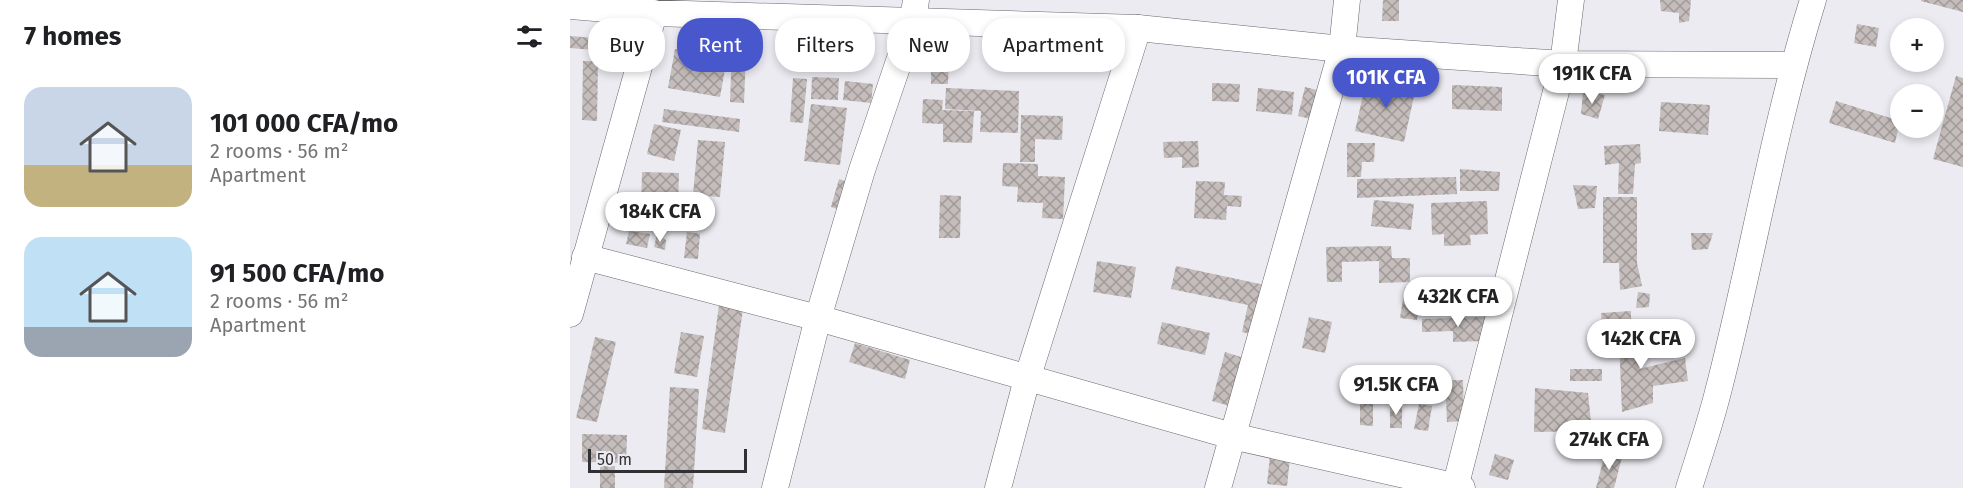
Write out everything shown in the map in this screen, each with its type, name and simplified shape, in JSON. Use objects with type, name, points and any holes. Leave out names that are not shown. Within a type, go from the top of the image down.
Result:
[{"type":"street","points":[[1218,488],[1342,49],[1347,0]]},
{"type":"street","points":[[585,257],[818,318],[1232,436],[1457,487],[1563,64],[1571,0]]},
{"type":"street","points":[[1689,488],[1718,392],[1793,65],[1813,0]]},
{"type":"street","points":[[570,6],[654,13],[915,10],[1138,28],[1342,49],[1563,64],[1793,65]]},
{"type":"street","points":[[776,488],[818,318],[862,170],[915,10]]},
{"type":"street","points":[[570,314],[654,13]]},
{"type":"street","points":[[998,488],[1027,379],[1138,28]]},
{"type":"building","points":[[1383,0],[1399,0],[1399,21],[1382,21]]},
{"type":"building","points":[[1660,0],[1691,0],[1689,21],[1679,23],[1679,13],[1661,11]]},
{"type":"building","points":[[1963,0],[1963,12],[1921,1]]},
{"type":"building","points":[[1857,24],[1879,28],[1876,47],[1854,43]]},
{"type":"building","points":[[570,36],[588,37],[588,50],[570,48]]},
{"type":"building","points":[[675,49],[677,49],[677,72],[724,72],[720,97],[668,88]]},
{"type":"building","points":[[583,61],[588,61],[588,72],[598,72],[597,121],[582,120]]},
{"type":"building","points":[[731,72],[745,72],[744,103],[730,102]]},
{"type":"building","points":[[931,72],[948,72],[948,84],[931,84]]},
{"type":"building","points":[[1956,76],[1963,78],[1963,167],[1933,159],[1939,138],[1944,138],[1944,119]]},
{"type":"building","points":[[812,77],[839,78],[838,100],[811,99]]},
{"type":"building","points":[[1367,77],[1416,87],[1404,142],[1355,131]]},
{"type":"building","points":[[793,78],[807,79],[803,123],[790,122]]},
{"type":"building","points":[[845,81],[873,84],[871,103],[843,100]]},
{"type":"building","points":[[1212,83],[1240,84],[1239,102],[1212,101]]},
{"type":"building","points":[[1452,85],[1502,87],[1502,111],[1452,109]]},
{"type":"building","points":[[1305,87],[1317,90],[1311,119],[1298,116]]},
{"type":"building","points":[[946,88],[1019,91],[1018,133],[980,132],[981,111],[945,109]]},
{"type":"building","points":[[1258,88],[1294,92],[1292,115],[1256,111]]},
{"type":"building","points":[[1583,92],[1605,95],[1598,119],[1581,114]]},
{"type":"building","points":[[923,99],[943,100],[942,110],[974,111],[972,143],[943,142],[943,124],[922,123]]},
{"type":"building","points":[[1836,101],[1890,118],[1890,138],[1896,138],[1895,143],[1829,123]]},
{"type":"building","points":[[1661,102],[1710,105],[1708,135],[1659,131]]},
{"type":"building","points":[[811,104],[847,108],[840,165],[804,161]]},
{"type":"building","points":[[664,109],[740,119],[739,132],[662,122]]},
{"type":"building","points":[[1021,115],[1063,116],[1062,140],[1035,139],[1035,162],[1020,162]]},
{"type":"building","points":[[654,124],[681,130],[674,161],[647,154]]},
{"type":"building","points":[[698,140],[725,142],[720,197],[693,195]]},
{"type":"building","points":[[1198,141],[1199,167],[1182,168],[1182,157],[1164,158],[1163,142]]},
{"type":"building","points":[[1347,143],[1375,143],[1374,162],[1362,162],[1361,177],[1347,177]]},
{"type":"building","points":[[1640,144],[1641,163],[1635,164],[1633,194],[1618,194],[1619,163],[1605,165],[1604,146]]},
{"type":"building","points":[[1003,163],[1038,164],[1038,176],[1065,177],[1063,219],[1042,218],[1043,203],[1017,202],[1018,187],[1002,186]]},
{"type":"building","points":[[1460,169],[1500,172],[1499,191],[1460,191]]},
{"type":"building","points":[[642,172],[679,173],[678,211],[641,210]]},
{"type":"building","points":[[1456,177],[1457,194],[1357,198],[1357,179]]},
{"type":"building","points":[[839,179],[852,183],[843,211],[831,207]]},
{"type":"building","points":[[1196,181],[1225,182],[1224,195],[1242,196],[1241,207],[1227,206],[1226,220],[1194,218]]},
{"type":"building","points":[[1573,185],[1597,186],[1595,208],[1578,209]]},
{"type":"building","points":[[940,195],[961,196],[960,238],[939,238]]},
{"type":"building","points":[[1603,197],[1637,197],[1637,263],[1642,286],[1620,290],[1619,263],[1603,263]]},
{"type":"building","points":[[1374,200],[1414,204],[1411,230],[1371,226]]},
{"type":"building","points":[[1487,201],[1488,234],[1470,235],[1471,245],[1444,246],[1444,234],[1432,235],[1431,203]]},
{"type":"building","points":[[629,231],[650,234],[647,248],[626,244]]},
{"type":"building","points":[[687,232],[700,234],[698,259],[684,258]]},
{"type":"building","points":[[1691,233],[1713,233],[1708,249],[1692,250]]},
{"type":"building","points":[[657,235],[666,240],[665,250],[654,247]]},
{"type":"building","points":[[1391,246],[1392,258],[1410,258],[1410,282],[1379,283],[1379,261],[1342,262],[1342,282],[1327,282],[1326,247]]},
{"type":"building","points":[[1097,261],[1136,267],[1131,298],[1093,292]]},
{"type":"building","points":[[1176,266],[1265,285],[1254,335],[1242,332],[1248,305],[1171,289]]},
{"type":"building","points":[[1405,287],[1421,290],[1417,320],[1400,318]]},
{"type":"building","points":[[1638,292],[1650,294],[1649,307],[1636,308]]},
{"type":"building","points":[[719,305],[743,309],[725,433],[702,429]]},
{"type":"building","points":[[1631,311],[1631,323],[1602,325],[1601,313]]},
{"type":"building","points":[[1309,317],[1332,322],[1325,353],[1302,348]]},
{"type":"building","points":[[1485,317],[1486,341],[1453,342],[1453,331],[1422,332],[1422,319]]},
{"type":"building","points":[[1162,322],[1210,333],[1205,355],[1157,344]]},
{"type":"building","points":[[1634,327],[1639,369],[1685,358],[1688,381],[1653,386],[1653,403],[1622,412],[1619,340],[1600,340],[1601,328]]},
{"type":"building","points":[[681,332],[704,336],[697,377],[674,373]]},
{"type":"building","points":[[595,337],[616,342],[597,422],[576,418]]},
{"type":"building","points":[[855,343],[910,360],[905,379],[849,362]]},
{"type":"building","points":[[1225,352],[1247,359],[1234,407],[1212,401]]},
{"type":"building","points":[[1570,369],[1602,369],[1602,381],[1570,381]]},
{"type":"building","points":[[1463,380],[1464,421],[1447,422],[1446,399],[1353,401],[1353,382]]},
{"type":"building","points":[[670,387],[699,389],[693,488],[664,488]]},
{"type":"building","points":[[1535,388],[1588,393],[1592,431],[1534,432]]},
{"type":"building","points":[[1360,403],[1373,403],[1373,426],[1360,425]]},
{"type":"building","points":[[1419,404],[1432,406],[1428,431],[1414,429]]},
{"type":"building","points":[[1390,405],[1402,405],[1402,428],[1390,428]]},
{"type":"building","points":[[582,434],[627,435],[626,463],[582,462]]},
{"type":"building","points":[[1605,453],[1622,457],[1614,488],[1596,488]]},
{"type":"building","points":[[1495,454],[1514,460],[1508,480],[1489,475]]},
{"type":"building","points":[[1270,456],[1290,458],[1287,486],[1267,484]]},
{"type":"building","points":[[600,466],[615,466],[615,488],[600,488]]}]
